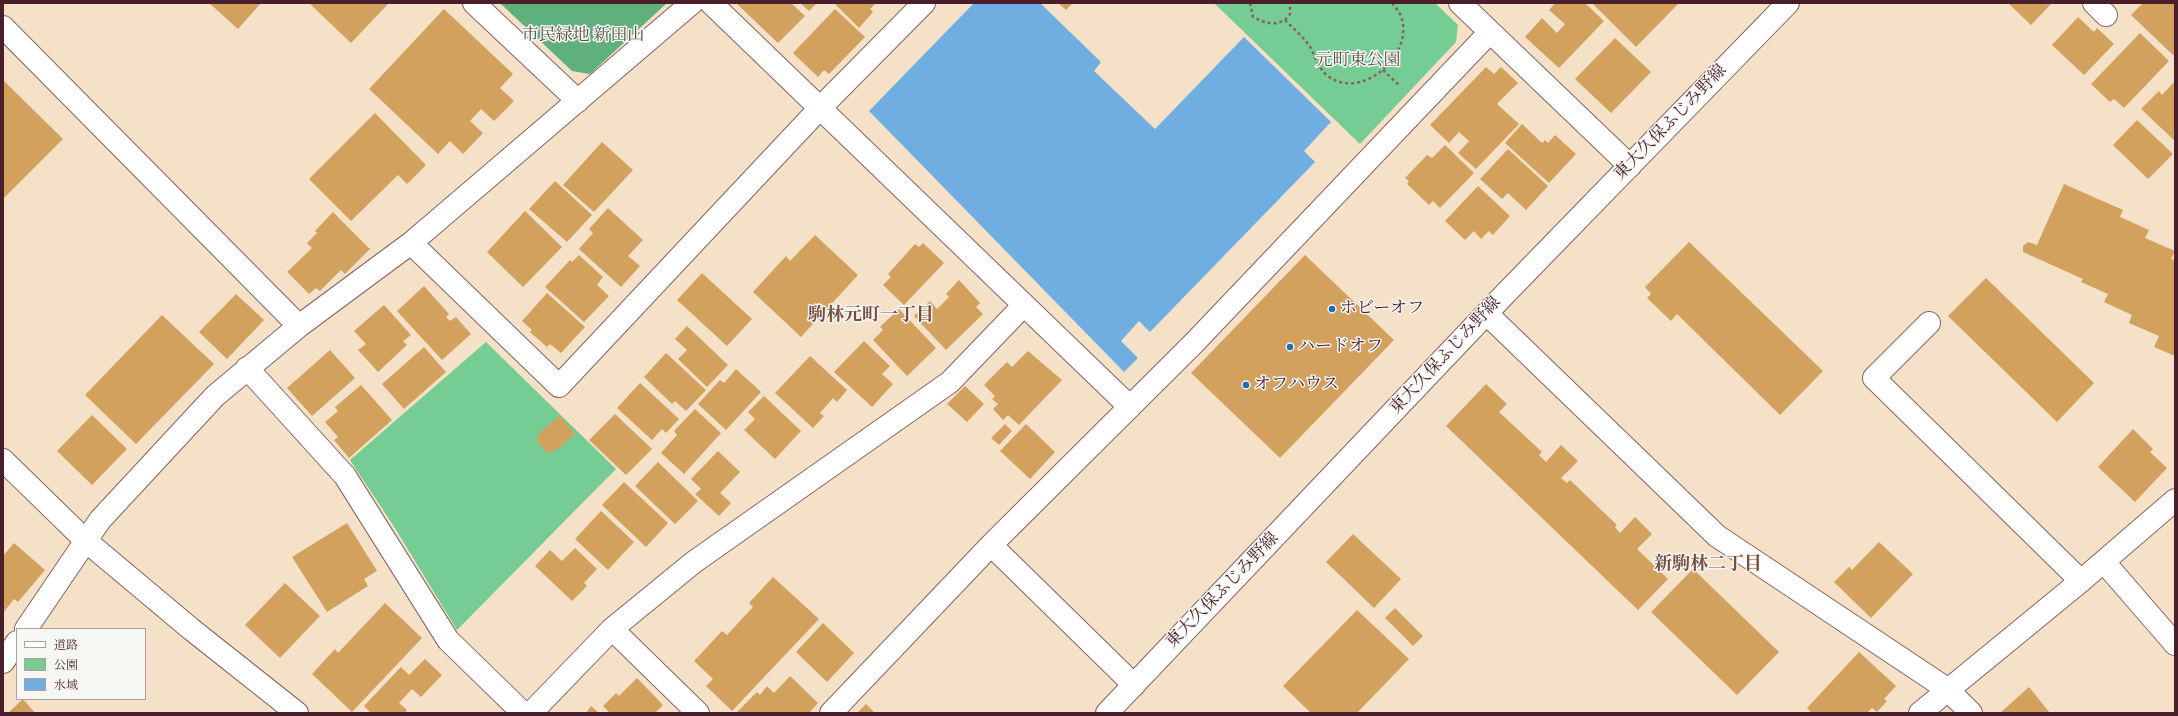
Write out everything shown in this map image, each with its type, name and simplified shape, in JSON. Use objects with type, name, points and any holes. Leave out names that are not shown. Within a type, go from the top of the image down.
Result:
[{"type":"street","points":[[474,3],[578,101]]},
{"type":"street","points":[[27,628],[100,520],[210,401],[247,368],[299,326],[411,243],[692,3]]},
{"type":"street","points":[[711,3],[821,107],[1130,407]]},
{"type":"street","points":[[411,243],[559,386],[821,107],[924,3]]},
{"type":"street","points":[[1460,3],[1630,166]]},
{"type":"street","name":"東大久保ふじみ野線","points":[[1107,713],[1487,314],[1788,3]]},
{"type":"street","points":[[3,27],[299,326]]},
{"type":"street","points":[[831,713],[991,545],[1130,407],[1490,32]]},
{"type":"street","points":[[531,713],[612,629],[694,562],[950,382],[1024,305]]},
{"type":"street","points":[[1487,314],[1717,536],[1947,689],[1971,713]]},
{"type":"street","points":[[1929,322],[1874,378],[2081,581]]},
{"type":"street","points":[[247,368],[345,476],[448,640],[523,713]]},
{"type":"street","points":[[3,460],[86,541],[190,629],[297,713]]},
{"type":"street","points":[[1920,713],[1947,689],[2104,562],[2175,500]]},
{"type":"street","points":[[991,545],[1134,685]]},
{"type":"street","points":[[2104,562],[2175,644]]},
{"type":"street","points":[[612,629],[698,713]]},
{"type":"street","points":[[3,662],[16,643]]},
{"type":"path","points":[[1250,3],[1253,16],[1265,23],[1277,24],[1285,20],[1290,14],[1290,3]]},
{"type":"path","points":[[1285,20],[1308,44],[1321,68],[1328,76],[1339,81],[1353,83],[1372,78],[1383,70],[1401,44],[1403,31],[1401,16],[1392,3]]},
{"type":"green space","name":"市民緑地 新田山","points":[[500,3],[667,3],[590,74],[572,71]]},
{"type":"green space","name":"元町東公園","points":[[1214,3],[1435,3],[1458,25],[1456,42],[1360,144]]},
{"type":"green space","points":[[486,342],[616,469],[457,630],[393,525],[350,460]]},
{"type":"water","points":[[974,3],[1040,3],[1101,62],[1094,71],[1155,129],[1244,37],[1331,122],[1304,151],[1315,162],[1150,332],[1139,321],[1121,341],[1138,358],[1124,372],[869,111]]},
{"type":"building","points":[[209,3],[261,3],[238,29]]},
{"type":"building","points":[[309,3],[389,3],[351,43]]},
{"type":"building","points":[[736,3],[791,3],[805,16],[778,43]]},
{"type":"building","points":[[800,3],[817,3],[809,11]]},
{"type":"building","points":[[834,3],[876,3],[870,9],[873,12],[859,28]]},
{"type":"building","points":[[1058,3],[1073,3],[1066,10]]},
{"type":"building","points":[[1555,3],[1585,3],[1604,21],[1559,68],[1525,37],[1542,18],[1557,33],[1565,24],[1549,10]]},
{"type":"building","points":[[1592,3],[1679,3],[1636,47]]},
{"type":"building","points":[[2008,3],[2052,3],[2031,25]]},
{"type":"building","points":[[2143,3],[2175,3],[2175,54],[2173,55],[2131,15]]},
{"type":"building","points":[[444,9],[513,74],[500,88],[514,101],[494,121],[481,109],[470,121],[483,133],[463,154],[450,141],[438,154],[369,89]]},
{"type":"building","points":[[835,9],[865,37],[829,74],[824,70],[818,77],[793,53]]},
{"type":"building","points":[[2078,17],[2094,32],[2097,28],[2114,44],[2084,75],[2052,45]]},
{"type":"building","points":[[2140,33],[2169,61],[2124,108],[2114,99],[2110,102],[2091,84]]},
{"type":"building","points":[[1615,38],[1651,72],[1611,113],[1575,79]]},
{"type":"building","points":[[1486,67],[1494,74],[1501,67],[1518,83],[1497,104],[1519,124],[1476,169],[1458,153],[1469,141],[1459,132],[1449,143],[1430,125]]},
{"type":"building","points":[[3,80],[63,139],[3,199]]},
{"type":"building","points":[[2175,81],[2175,141],[2141,109],[2159,91],[2162,95]]},
{"type":"building","points":[[375,113],[426,165],[407,184],[398,175],[351,221],[309,179]]},
{"type":"building","points":[[2137,120],[2173,154],[2148,179],[2113,145]]},
{"type":"building","points":[[1522,124],[1542,143],[1545,140],[1548,143],[1555,135],[1576,154],[1549,183],[1505,143]]},
{"type":"building","points":[[602,142],[633,170],[594,212],[563,185]]},
{"type":"building","points":[[1445,145],[1474,173],[1440,208],[1433,201],[1429,205],[1407,184],[1409,181],[1405,178],[1427,155],[1432,158]]},
{"type":"building","points":[[1508,149],[1548,186],[1526,210],[1508,193],[1502,199],[1480,179]]},
{"type":"building","points":[[555,181],[592,215],[567,242],[529,209]]},
{"type":"building","points":[[2064,184],[2123,210],[2120,217],[2149,230],[2145,238],[2175,251],[2171,259],[2175,260],[2175,356],[2154,347],[2159,336],[2129,323],[2132,315],[2104,302],[2108,294],[2081,282],[2083,279],[2023,252],[2023,246],[2028,242],[2037,245]]},
{"type":"building","points":[[1478,186],[1510,216],[1493,235],[1489,231],[1481,239],[1474,231],[1465,240],[1445,221]]},
{"type":"building","points":[[608,208],[643,240],[628,256],[640,266],[621,287],[579,249],[593,233],[589,229]]},
{"type":"building","points":[[525,211],[562,247],[523,287],[487,252]]},
{"type":"building","points":[[333,212],[370,249],[345,274],[341,270],[320,291],[316,288],[309,294],[287,272],[312,248],[307,243],[317,233],[315,231]]},
{"type":"building","points":[[815,235],[858,275],[801,337],[753,292],[786,256],[790,261]]},
{"type":"building","points":[[1689,242],[1823,371],[1780,415],[1677,314],[1671,321],[1647,298],[1651,294],[1645,287]]},
{"type":"building","points":[[923,243],[944,263],[904,305],[883,285],[891,277],[888,274],[915,244],[919,247]]},
{"type":"building","points":[[579,255],[603,277],[597,285],[609,296],[584,322],[545,287],[570,260],[572,262]]},
{"type":"building","points":[[1305,255],[1394,340],[1280,458],[1191,373]]},
{"type":"building","points":[[702,273],[752,319],[727,346],[677,300]]},
{"type":"building","points":[[1986,278],[2094,383],[2057,422],[1948,316]]},
{"type":"building","points":[[959,280],[980,303],[976,307],[983,314],[946,350],[914,316],[930,301],[937,309],[949,297],[946,294]]},
{"type":"building","points":[[424,286],[449,314],[446,317],[450,321],[456,317],[471,334],[442,360],[397,311]]},
{"type":"building","points":[[547,293],[585,327],[561,353],[550,344],[547,347],[530,332],[532,330],[522,321]]},
{"type":"building","points":[[236,294],[264,320],[227,359],[199,332]]},
{"type":"building","points":[[384,305],[411,335],[403,341],[407,345],[378,372],[358,350],[366,344],[354,331]]},
{"type":"building","points":[[899,309],[936,348],[907,376],[873,340],[883,330],[880,327]]},
{"type":"building","points":[[162,315],[214,364],[136,444],[85,395]]},
{"type":"building","points":[[687,326],[728,365],[707,387],[678,359],[687,350],[675,339]]},
{"type":"building","points":[[864,341],[890,366],[882,374],[893,384],[872,407],[834,372]]},
{"type":"building","points":[[424,347],[446,372],[404,409],[382,384]]},
{"type":"building","points":[[330,350],[355,378],[312,416],[287,388]]},
{"type":"building","points":[[1028,351],[1062,380],[1019,425],[1008,415],[1003,420],[993,409],[998,404],[992,399],[995,396],[984,385],[1007,362],[1012,367]]},
{"type":"building","points":[[666,353],[706,390],[686,411],[675,401],[672,404],[644,377]]},
{"type":"building","points":[[810,356],[847,390],[837,402],[833,398],[820,413],[824,416],[813,428],[775,393]]},
{"type":"building","points":[[736,369],[761,392],[726,430],[698,404],[720,380],[724,383]]},
{"type":"building","points":[[640,383],[679,419],[666,433],[662,429],[652,440],[617,408]]},
{"type":"building","points":[[1486,384],[1507,404],[1499,412],[1542,452],[1539,455],[1546,462],[1561,445],[1578,461],[1561,478],[1567,483],[1570,480],[1617,525],[1615,527],[1620,533],[1635,517],[1652,534],[1637,549],[1668,579],[1638,610],[1446,426]]},
{"type":"building","points":[[361,385],[392,420],[349,458],[334,440],[338,437],[325,422],[338,411],[335,407]]},
{"type":"building","points":[[965,386],[984,404],[967,422],[947,404]]},
{"type":"building","points":[[764,396],[801,431],[775,459],[744,430],[755,419],[748,412]]},
{"type":"building","points":[[695,409],[721,433],[684,474],[661,453],[677,435],[674,431]]},
{"type":"building","points":[[615,414],[652,449],[626,475],[589,440]]},
{"type":"building","points":[[92,415],[127,449],[92,485],[57,451]]},
{"type":"building","points":[[560,416],[575,434],[554,452],[552,450],[548,454],[536,439],[540,436],[538,434]]},
{"type":"building","points":[[1005,424],[1012,431],[999,445],[991,438]]},
{"type":"building","points":[[1026,424],[1055,452],[1030,479],[1000,451]]},
{"type":"building","points":[[2133,429],[2153,449],[2150,452],[2167,468],[2135,502],[2098,467]]},
{"type":"building","points":[[718,451],[740,472],[720,493],[731,503],[719,516],[695,494],[701,489],[691,479]]},
{"type":"building","points":[[658,462],[698,501],[675,524],[635,486]]},
{"type":"building","points":[[624,482],[668,523],[646,547],[602,505]]},
{"type":"building","points":[[601,511],[634,542],[608,570],[575,539]]},
{"type":"building","points":[[347,523],[377,571],[364,579],[368,586],[327,612],[292,557]]},
{"type":"building","points":[[1353,534],[1401,579],[1374,608],[1326,562]]},
{"type":"building","points":[[1879,542],[1913,574],[1871,618],[1834,582],[1849,567],[1852,570]]},
{"type":"building","points":[[14,543],[45,570],[18,602],[14,599],[3,613],[3,556]]},
{"type":"building","points":[[575,548],[597,569],[584,583],[587,586],[572,601],[535,566],[550,550],[562,561]]},
{"type":"building","points":[[1693,569],[1779,652],[1737,695],[1651,612]]},
{"type":"building","points":[[773,577],[819,619],[732,711],[706,686],[713,679],[694,661],[722,631],[727,635],[753,607],[749,603]]},
{"type":"building","points":[[285,583],[320,616],[280,658],[245,625]]},
{"type":"building","points":[[385,603],[422,638],[352,712],[312,674],[335,649],[338,653]]},
{"type":"building","points":[[1395,608],[1423,636],[1413,646],[1385,618]]},
{"type":"building","points":[[1357,610],[1409,659],[1357,713],[1311,713],[1283,686]]},
{"type":"building","points":[[823,623],[854,653],[827,682],[796,652]]},
{"type":"building","points":[[1859,652],[1896,686],[1884,699],[1887,701],[1877,712],[1872,708],[1867,713],[1812,713],[1807,708]]},
{"type":"building","points":[[425,659],[442,675],[421,697],[412,689],[399,703],[407,710],[405,713],[371,713],[364,706],[401,667],[409,675]]},
{"type":"building","points":[[790,676],[818,703],[809,713],[736,713],[757,692],[760,695],[767,686],[774,693]]},
{"type":"building","points":[[637,678],[663,705],[655,713],[610,713],[603,706],[616,693],[619,696]]},
{"type":"building","points":[[2029,687],[2050,713],[2000,713]]},
{"type":"building","points":[[22,700],[24,700],[35,713],[8,713]]},
{"type":"building","points":[[866,704],[875,713],[857,713]]},
{"type":"building","points":[[591,706],[599,713],[586,713]]},
{"type":"place","name":"ホビーオフ","points":[[1332,309]]},
{"type":"place","name":"ハードオフ","points":[[1290,347]]},
{"type":"place","name":"オフハウス","points":[[1246,385]]},
{"type":"district","name":"駒林元町一丁目","points":[[871,316]]},
{"type":"district","name":"新駒林二丁目","points":[[1708,565]]}]
